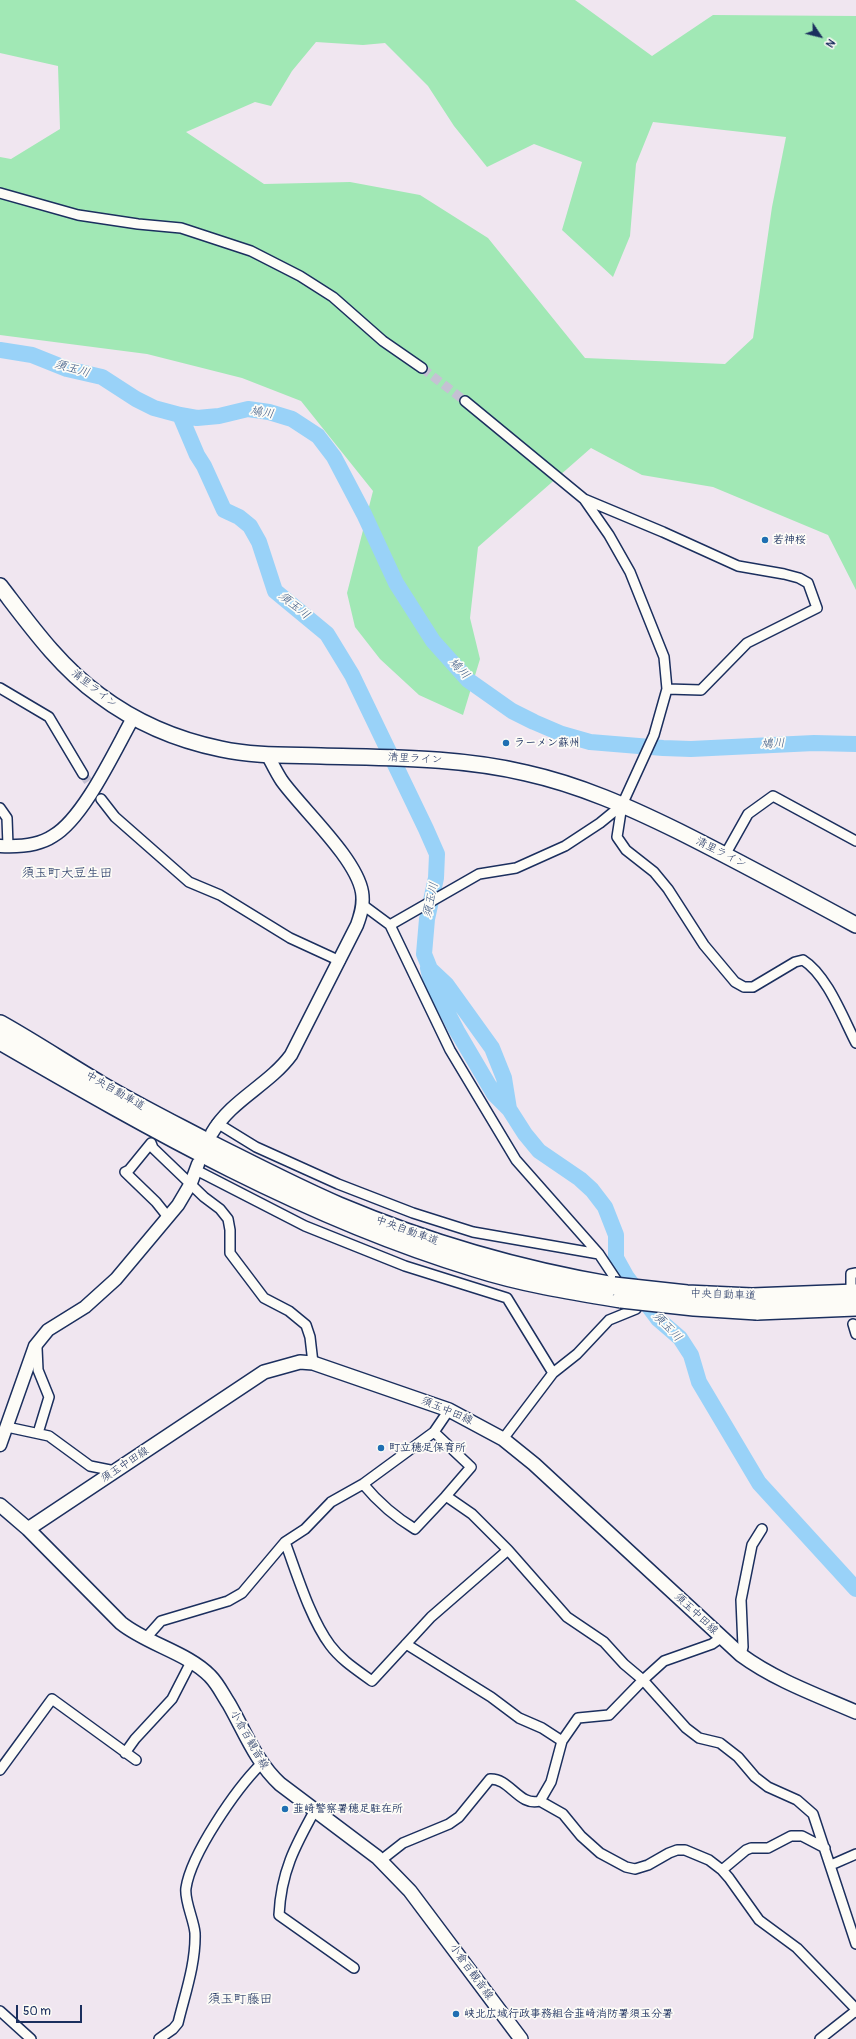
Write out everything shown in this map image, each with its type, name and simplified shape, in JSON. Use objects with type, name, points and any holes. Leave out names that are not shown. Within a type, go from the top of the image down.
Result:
[{"type":"highway","name":"清里ライン","points":[[0,586],[54,654],[99,695],[133,718],[187,741],[223,750],[266,754],[400,758],[474,764],[526,772],[576,786],[622,805],[725,855],[856,925]]},
{"type":"highway","name":"中央自動車道","points":[[0,1024],[50,1061]]},
{"type":"highway","name":"中央自動車道","points":[[0,1041],[50,1061],[102,1085],[269,1173],[339,1206],[415,1235],[482,1256],[617,1292],[687,1294],[755,1304],[856,1307]]},
{"type":"highway","name":"中央自動車道","points":[[755,1304],[854,1289]]},
{"type":"main road","name":"須玉中田線","points":[[28,1529],[264,1372],[300,1362],[313,1363],[449,1410],[503,1439],[534,1464],[741,1655],[758,1668],[775,1677],[856,1712]]},
{"type":"main road","points":[[0,1505],[28,1529]]},
{"type":"main road","name":"小倉百観音線","points":[[28,1529],[121,1623],[145,1639],[191,1662],[211,1677],[219,1687],[261,1764],[280,1784],[380,1861],[419,1902],[521,2039]]},
{"type":"street","points":[[0,193],[78,215],[138,224],[181,228],[251,251],[300,276],[333,297],[383,340],[422,368]]},
{"type":"street","points":[[465,401],[584,499],[609,535],[630,572],[664,657],[668,689],[654,735],[641,767],[622,805],[617,837],[626,850],[654,872],[668,889],[704,945],[735,982],[744,987],[754,987],[795,962],[803,960],[812,966],[822,979],[856,1043]]},
{"type":"street","points":[[584,499],[738,566],[784,574],[799,578],[808,583],[817,608],[747,643],[701,690],[668,689]]},
{"type":"street","points":[[0,688],[49,717],[83,774]]},
{"type":"street","points":[[0,808],[7,818],[4,846],[22,846],[41,842],[53,836],[75,817],[133,718]]},
{"type":"street","points":[[266,754],[282,780],[347,860],[362,891],[363,904],[357,925],[340,961],[291,1055],[281,1068],[234,1107],[215,1128],[338,1184],[413,1213],[473,1232],[599,1254]]},
{"type":"street","points":[[725,855],[748,814],[773,796],[856,841]]},
{"type":"street","points":[[101,799],[115,817],[189,882],[220,895],[290,938],[340,961]]},
{"type":"street","points":[[390,925],[479,874],[516,868],[565,846],[600,823],[622,805]]},
{"type":"street","points":[[363,904],[390,925],[450,1050],[516,1160],[599,1254],[636,1309],[609,1320],[577,1354],[553,1372],[503,1439]]},
{"type":"street","points":[[168,1217],[156,1202],[125,1172],[129,1170],[151,1143],[153,1148],[204,1197],[220,1209],[228,1219],[230,1230],[230,1253],[264,1298],[289,1311],[306,1325],[310,1338],[313,1363]]},
{"type":"street","points":[[0,1445],[10,1414],[37,1344],[48,1330],[85,1307],[116,1279],[178,1205],[191,1183],[197,1167],[305,1226],[405,1266],[507,1298],[553,1372]]},
{"type":"street","points":[[854,1289],[851,1274],[856,1273]]},
{"type":"street","points":[[853,1324],[856,1334]]},
{"type":"street","points":[[37,1344],[38,1370],[49,1397],[38,1433]]},
{"type":"street","points":[[145,1639],[161,1621],[228,1600],[242,1594],[285,1542],[305,1529],[331,1502],[364,1484],[434,1432],[449,1410]]},
{"type":"street","points":[[7,1427],[49,1436],[62,1444],[90,1466],[115,1471]]},
{"type":"street","points":[[364,1484],[375,1498],[398,1519],[415,1529],[471,1467],[434,1432]]},
{"type":"street","points":[[446,1496],[472,1514],[508,1550],[567,1617],[604,1642],[624,1664],[643,1680],[694,1735],[720,1743],[738,1757],[755,1777],[768,1787],[797,1800],[813,1814],[856,1944]]},
{"type":"street","points":[[741,1655],[743,1647],[741,1600],[752,1545],[762,1529]]},
{"type":"street","points":[[285,1542],[319,1629],[331,1646],[346,1662],[372,1681],[431,1617],[508,1550]]},
{"type":"street","points":[[380,1861],[403,1843],[449,1824],[459,1817],[490,1779],[497,1779],[524,1800],[533,1803],[540,1800],[551,1782],[562,1741],[578,1718],[609,1715],[664,1661],[705,1646],[722,1637]]},
{"type":"street","points":[[406,1644],[491,1697],[519,1718],[542,1728],[562,1741]]},
{"type":"street","points":[[125,1753],[135,1738],[172,1699],[191,1662]]},
{"type":"street","points":[[0,1770],[52,1699],[136,1760]]},
{"type":"street","points":[[159,2039],[173,2029],[178,2023],[194,1960],[195,1932],[185,1889],[199,1851],[245,1780],[261,1764]]},
{"type":"street","points":[[540,1800],[563,1814],[581,1836],[600,1853],[626,1867],[635,1869],[648,1866],[669,1853],[685,1850],[709,1860],[722,1870],[759,1920],[797,1948],[856,2009]]},
{"type":"street","points":[[315,1810],[292,1852],[280,1895],[279,1915],[354,1968]]},
{"type":"street","points":[[722,1870],[746,1850],[751,1848],[768,1848],[791,1836],[802,1836],[825,1848]]},
{"type":"street","points":[[831,1865],[856,1854]]},
{"type":"street","points":[[0,2011],[31,2039]]},
{"type":"street","points":[[820,2039],[853,2012],[856,2012]]},
{"type":"green space","points":[[0,0],[575,0],[652,56],[713,15],[856,16],[856,590],[828,535],[713,487],[642,475],[591,448],[478,547],[470,618],[480,659],[463,715],[419,695],[380,659],[355,627],[347,593],[373,491],[301,401],[242,378],[147,354],[0,335],[0,157],[11,159],[60,129],[58,66],[0,53]],"holes":[[[316,42],[363,45],[385,43],[428,86],[454,126],[487,167],[534,144],[582,162],[562,230],[613,277],[630,236],[636,164],[653,122],[786,137],[772,207],[753,338],[725,364],[585,358],[488,238],[420,195],[350,182],[264,184],[186,132],[255,102],[271,106],[292,71]]]},
{"type":"waterway","name":"鳩川","points":[[0,350],[32,355],[67,369],[102,377],[136,399],[154,408],[197,418],[219,416],[248,409],[269,412],[292,419],[318,436],[334,457],[364,514],[396,583],[433,641],[468,680],[512,711],[534,722],[562,734],[590,742],[663,748],[691,749],[814,743],[856,744]]},
{"type":"waterway","name":"須玉川","points":[[180,415],[197,455],[204,466],[224,510],[239,517],[250,526],[259,542],[275,591],[327,634],[352,675],[426,829],[437,854],[436,878],[427,919],[424,954],[430,969],[446,984],[492,1048],[504,1078],[509,1109],[525,1134],[539,1151],[580,1179],[592,1190],[605,1207],[616,1235],[616,1258],[626,1276],[658,1319],[680,1338],[691,1355],[699,1382],[759,1483],[856,1589]]},
{"type":"waterway","name":"須玉川","points":[[428,968],[431,981],[457,1031],[494,1094],[509,1109]]},
{"type":"tunnel","points":[[422,368],[465,401]]},
{"type":"tunnel","points":[[83,774],[96,793]]},
{"type":"place","name":"若神桜","points":[[765,540]]},
{"type":"place","name":"ラーメン蘇州","points":[[506,743]]},
{"type":"place","name":"町立穂足保育所","points":[[381,1448]]},
{"type":"place","name":"韮崎警察署穂足駐在所","points":[[285,1809]]},
{"type":"place","name":"峡北広域行政事務組合韮崎消防署須玉分署","points":[[456,2014]]},
{"type":"district","name":"須玉町大豆生田","points":[[67,874]]},
{"type":"district","name":"須玉町藤田","points":[[240,2000]]}]
